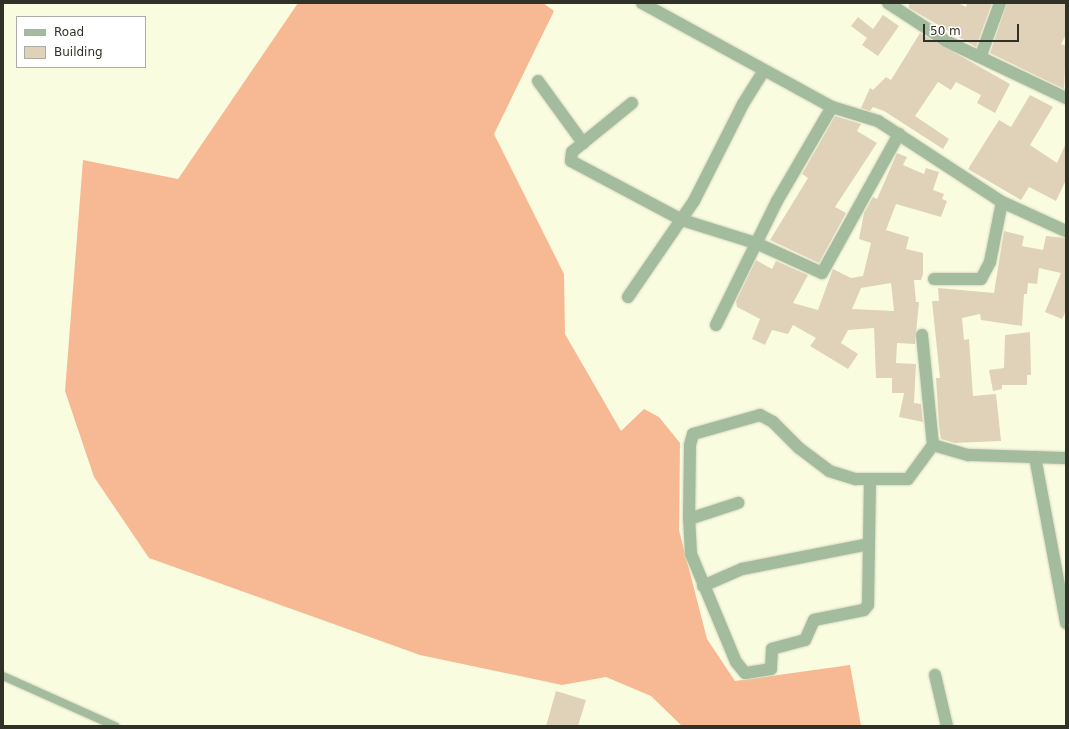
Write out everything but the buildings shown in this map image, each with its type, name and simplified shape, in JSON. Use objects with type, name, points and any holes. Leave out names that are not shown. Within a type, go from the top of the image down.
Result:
[{"type":"street","points":[[642,3],[764,71],[832,106],[878,121],[1002,202],[1066,231]]},
{"type":"street","points":[[888,3],[946,41],[981,55],[1066,98]]},
{"type":"street","points":[[981,55],[1000,3]]},
{"type":"street","points":[[628,297],[682,220],[743,104],[764,71]]},
{"type":"street","points":[[538,81],[583,143]]},
{"type":"street","points":[[632,103],[569,156],[571,162],[682,220],[756,243],[822,273],[899,134]]},
{"type":"street","points":[[716,325],[756,243],[832,106]]},
{"type":"street","points":[[934,279],[981,279],[990,262],[1002,202]]},
{"type":"street","points":[[870,479],[869,599],[864,610],[814,620],[805,640],[775,647],[770,653],[771,669],[752,674],[744,673],[736,662],[691,554],[689,519],[693,434],[760,415],[773,422],[799,448],[829,471],[870,479],[908,478],[933,445],[922,335]]},
{"type":"street","points":[[933,445],[968,455],[1066,458]]},
{"type":"street","points":[[1035,457],[1066,623]]},
{"type":"street","points":[[689,519],[738,502]]},
{"type":"street","points":[[704,586],[742,569],[869,544]]},
{"type":"street","points":[[935,675],[947,726]]},
{"type":"lane","points":[[3,676],[115,726]]},
{"type":"shaded area","points":[[298,3],[543,3],[554,11],[494,134],[564,274],[565,334],[621,431],[644,409],[659,417],[680,443],[679,530],[707,639],[735,681],[850,665],[861,726],[682,726],[651,696],[606,677],[562,685],[420,655],[149,558],[94,477],[65,391],[83,160],[178,179]]}]
